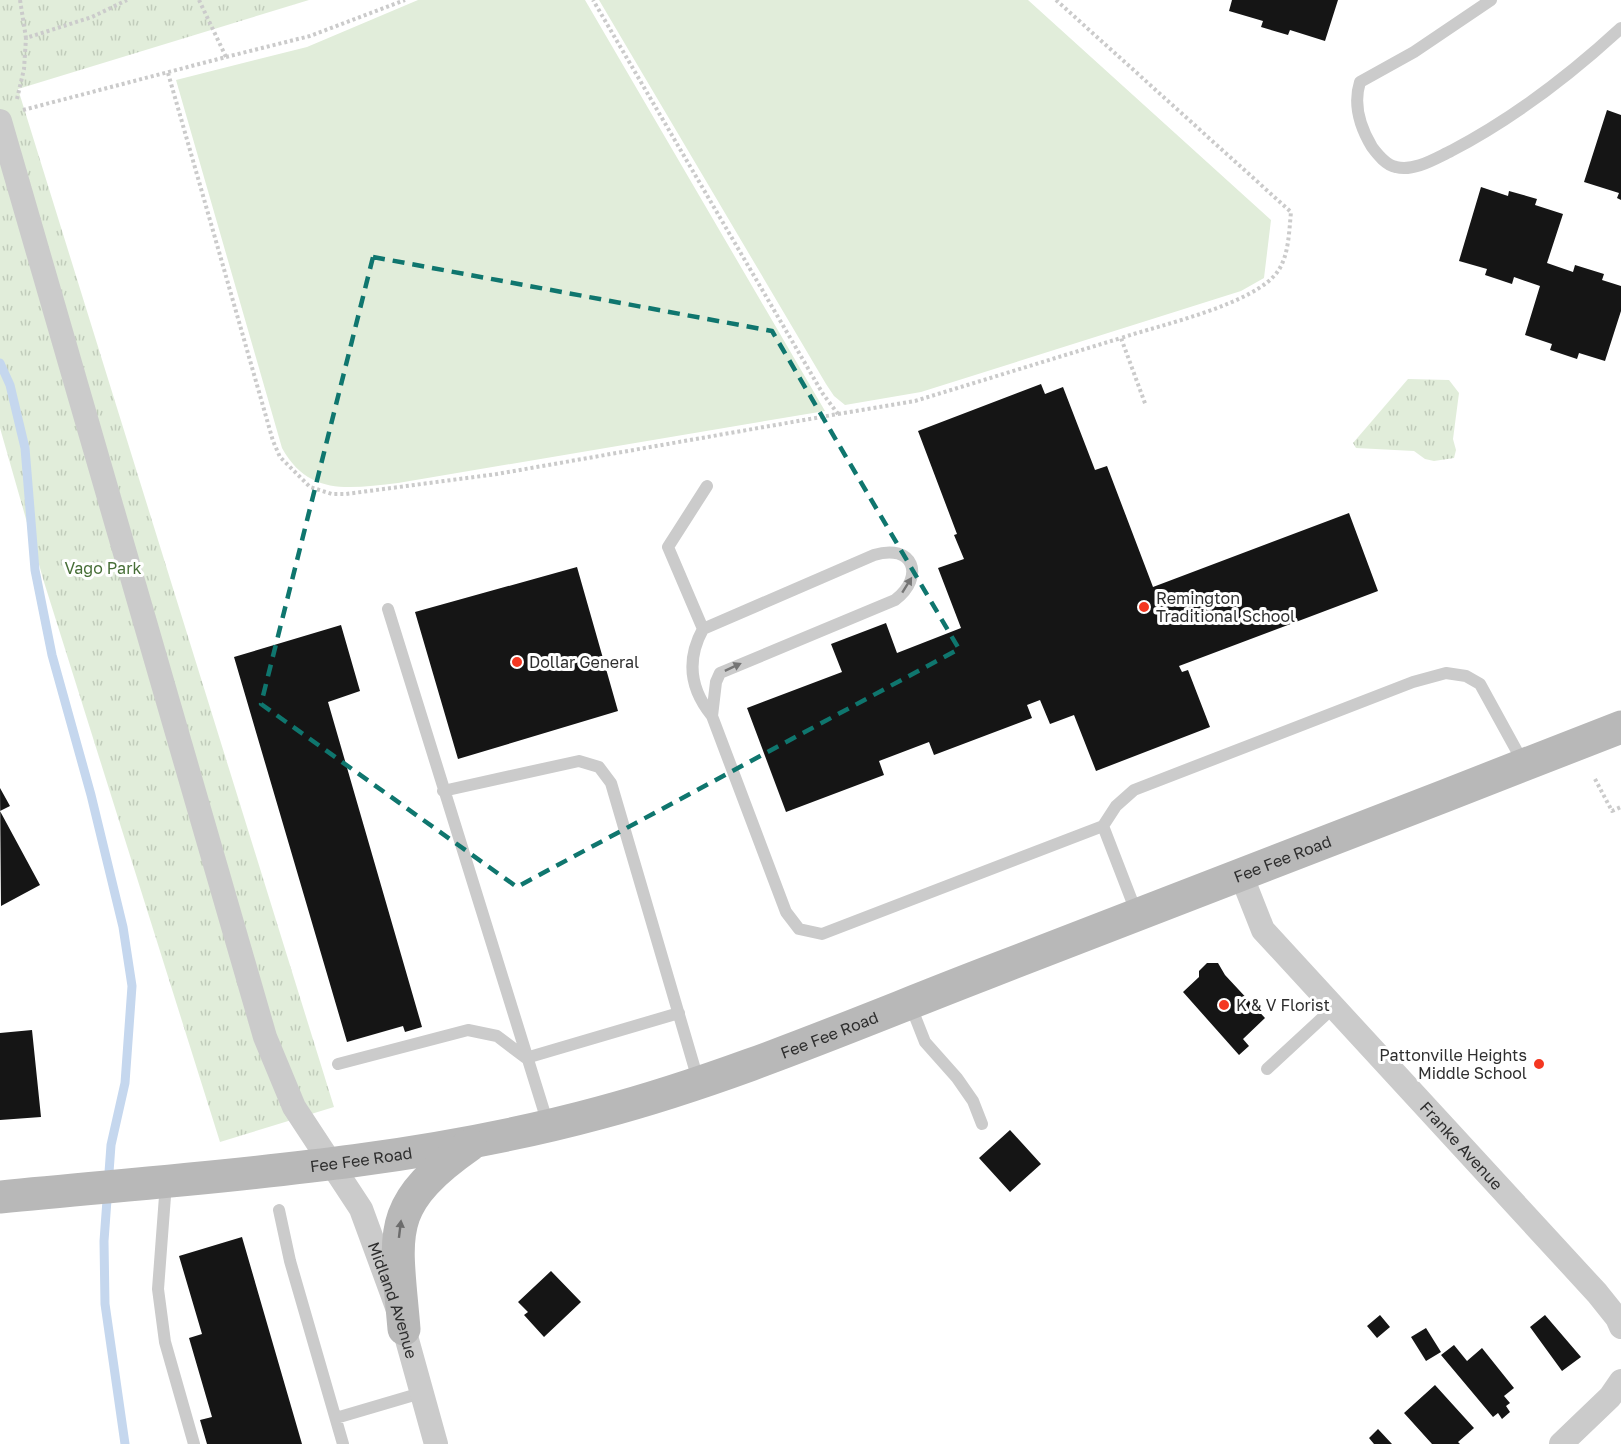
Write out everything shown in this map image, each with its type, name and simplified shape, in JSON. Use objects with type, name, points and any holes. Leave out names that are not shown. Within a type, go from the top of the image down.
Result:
[{"type":"street","name":"Midland Avenue","points":[[8,116],[265,1037],[294,1107],[361,1209],[380,1254],[404,1329],[436,1444]]},
{"type":"street","name":"Fee Fee Road","points":[[0,1197],[332,1164],[473,1142],[548,1125],[699,1084],[1137,915],[1242,877],[1621,727]]},
{"type":"street","name":"Franke Avenue","points":[[1242,877],[1263,930],[1597,1293],[1617,1318],[1621,1327]]},
{"type":"street","points":[[404,1329],[399,1235],[405,1207],[425,1180],[473,1142]]},
{"type":"street","points":[[1561,1444],[1610,1397],[1621,1381]]},
{"type":"lane","points":[[1491,0],[1414,52],[1360,82],[1355,97],[1366,137],[1378,156],[1394,167],[1408,168],[1433,160],[1515,115],[1621,28]]},
{"type":"lane","points":[[703,630],[668,547],[707,486]]},
{"type":"lane","points":[[712,716],[716,682],[720,674],[895,600],[912,582],[911,565],[900,552],[888,551],[874,555],[703,630],[694,645],[692,676],[702,704],[712,716],[786,912],[799,929],[822,934],[1103,826],[1116,806],[1134,790],[1413,681],[1446,673],[1466,676],[1480,684],[1525,765]]},
{"type":"lane","points":[[388,609],[548,1125]]},
{"type":"lane","points":[[443,791],[579,761],[599,767],[611,783],[699,1084]]},
{"type":"lane","points":[[1103,826],[1137,915]]},
{"type":"lane","points":[[910,1003],[925,1042],[957,1078],[973,1101],[982,1124]]},
{"type":"lane","points":[[1267,1068],[1333,1008]]},
{"type":"lane","points":[[526,1058],[679,1013]]},
{"type":"lane","points":[[338,1064],[468,1030],[497,1036],[526,1058]]},
{"type":"lane","points":[[160,1181],[158,1289],[165,1342],[194,1444]]},
{"type":"lane","points":[[279,1210],[290,1261],[343,1444]]},
{"type":"lane","points":[[336,1418],[421,1393]]},
{"type":"path","points":[[20,0],[26,38],[92,17],[127,0]]},
{"type":"path","points":[[199,0],[226,57]]},
{"type":"path","points":[[8,116],[310,36],[405,0]]},
{"type":"path","points":[[593,0],[823,394],[838,414]]},
{"type":"path","points":[[168,73],[273,441],[286,464],[310,487],[332,494],[434,484],[915,401],[1217,307],[1269,283],[1280,269],[1286,253],[1291,212],[1056,0]]},
{"type":"path","points":[[1121,338],[1146,406]]},
{"type":"path","points":[[1595,779],[1612,812],[1621,807]]},
{"type":"highlighted area","points":[[373,257],[772,331],[959,649],[517,887],[261,704]]},
{"type":"green space","name":"Vago Park","points":[[0,0],[309,0],[18,89],[334,1107],[220,1142],[44,582],[0,428]]},
{"type":"green space","points":[[418,0],[585,0],[825,411],[363,487],[332,486],[318,482],[305,475],[293,464],[282,448],[176,80],[307,47]]},
{"type":"green space","points":[[599,0],[1028,0],[1271,220],[1264,278],[1241,291],[921,392],[845,405],[834,396],[826,384]]},
{"type":"green space","points":[[1408,379],[1449,380],[1459,393],[1453,439],[1456,450],[1454,458],[1434,461],[1425,459],[1414,451],[1356,448],[1353,443]]},
{"type":"building","points":[[1232,0],[1338,0],[1325,41],[1290,30],[1288,35],[1261,27],[1263,21],[1229,11]]},
{"type":"building","points":[[1607,110],[1621,115],[1621,200],[1617,198],[1619,193],[1584,182]]},
{"type":"building","points":[[1481,187],[1508,196],[1509,191],[1537,199],[1535,205],[1563,214],[1547,263],[1573,272],[1575,265],[1604,274],[1602,280],[1621,286],[1621,311],[1605,361],[1579,353],[1577,359],[1550,350],[1552,344],[1525,335],[1540,286],[1514,277],[1512,284],[1485,275],[1487,269],[1459,261]]},
{"type":"building","name":"Remington Traditional School","points":[[1041,384],[1045,394],[1063,387],[1095,470],[1107,466],[1153,587],[1349,513],[1378,591],[1179,666],[1182,672],[1188,670],[1210,727],[1096,771],[1074,715],[1050,724],[1040,700],[1027,705],[1032,718],[934,755],[929,742],[879,761],[884,775],[786,812],[747,708],[842,672],[831,644],[886,623],[897,653],[961,628],[938,568],[964,559],[954,535],[957,534],[918,431]]},
{"type":"building","name":"Dollar General","points":[[577,567],[618,711],[458,759],[415,612]]},
{"type":"building","points":[[341,625],[360,691],[328,702],[422,1027],[405,1032],[403,1026],[347,1042],[234,657]]},
{"type":"building","points":[[0,788],[10,806],[0,811]]},
{"type":"building","points":[[0,811],[40,885],[1,906]]},
{"type":"building","name":"K & V Florist","points":[[1207,963],[1218,963],[1225,975],[1265,1018],[1243,1039],[1249,1046],[1239,1055],[1183,992],[1199,977],[1199,971]]},
{"type":"building","points":[[32,1030],[41,1117],[0,1120],[0,1033]]},
{"type":"building","points":[[1010,1130],[1041,1164],[1010,1192],[979,1158]]},
{"type":"building","points":[[242,1237],[302,1444],[207,1444],[200,1420],[212,1417],[189,1338],[202,1334],[179,1256]]},
{"type":"building","points":[[551,1271],[581,1302],[544,1337],[524,1315],[528,1312],[518,1302]]},
{"type":"building","points":[[1380,1315],[1390,1327],[1377,1338],[1367,1326]]},
{"type":"building","points":[[1545,1315],[1581,1357],[1562,1371],[1530,1327]]},
{"type":"building","points":[[1426,1328],[1441,1352],[1426,1361],[1411,1337]]},
{"type":"building","points":[[1454,1345],[1467,1361],[1482,1348],[1514,1388],[1504,1396],[1510,1403],[1506,1406],[1510,1412],[1502,1419],[1498,1413],[1493,1417],[1441,1355]]},
{"type":"building","points":[[1435,1385],[1474,1428],[1458,1442],[1460,1444],[1432,1444],[1404,1413]]},
{"type":"building","points":[[1378,1429],[1392,1444],[1374,1444],[1369,1438]]},
{"type":"waterway","points":[[0,363],[10,385],[25,448],[35,570],[52,655],[91,795],[123,927],[132,986],[125,1083],[111,1145],[104,1241],[105,1304],[125,1444]]},
{"type":"place","name":"Remington Traditional School","points":[[1144,607]]},
{"type":"place","name":"Dollar General","points":[[517,662]]},
{"type":"place","name":"K & V Florist","points":[[1224,1005]]},
{"type":"place","name":"Pattonville Heights Middle School","points":[[1539,1064]]}]
